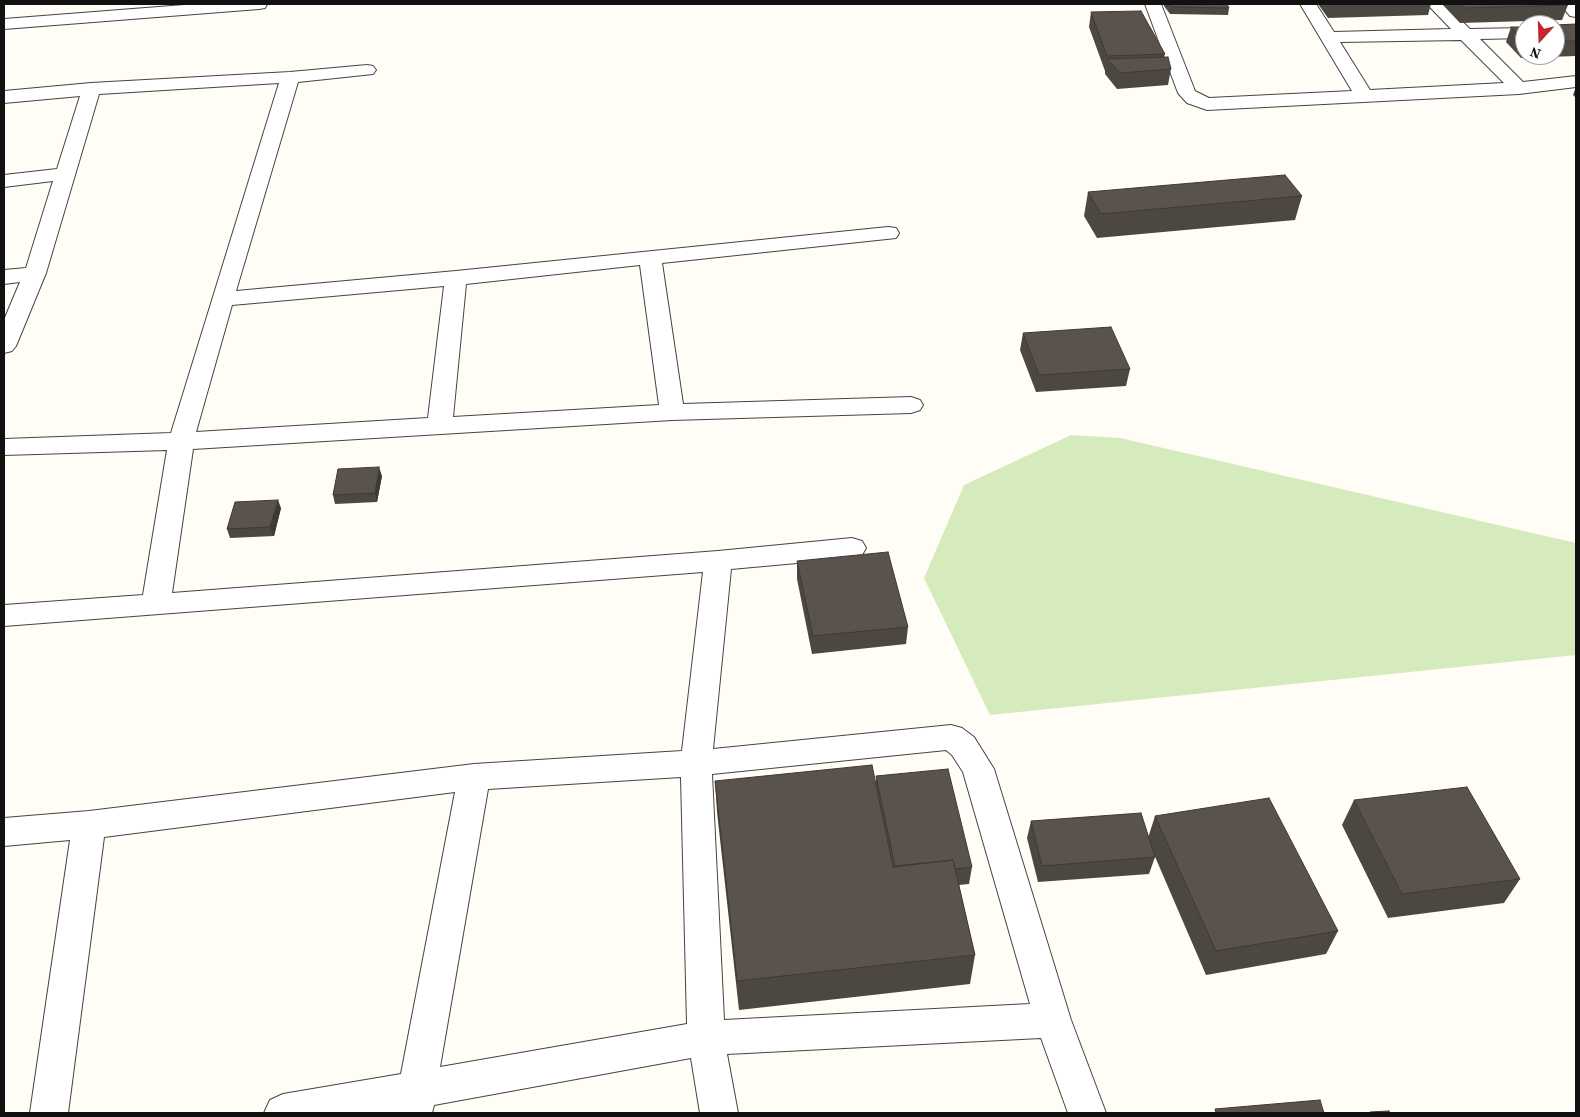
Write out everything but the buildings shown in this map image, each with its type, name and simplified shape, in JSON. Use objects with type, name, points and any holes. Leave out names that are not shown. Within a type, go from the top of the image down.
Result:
[{"type":"street","points":[[4,24],[259,4]]},
{"type":"street","points":[[1153,4],[1187,93],[1194,99],[1207,104],[1519,88],[1576,82]]},
{"type":"street","points":[[1308,4],[1364,95]]},
{"type":"street","points":[[1435,4],[1519,88]]},
{"type":"street","points":[[1568,4],[1576,12]]},
{"type":"street","points":[[1327,37],[1515,33]]},
{"type":"street","points":[[4,97],[91,89],[290,77],[366,70]]},
{"type":"street","points":[[156,603],[181,441],[290,77]]},
{"type":"street","points":[[4,346],[35,273],[91,89]]},
{"type":"street","points":[[4,181],[65,174]]},
{"type":"street","points":[[222,299],[456,278],[888,233]]},
{"type":"street","points":[[650,258],[672,412]]},
{"type":"street","points":[[4,277],[35,273]]},
{"type":"street","points":[[439,427],[456,278]]},
{"type":"street","points":[[4,447],[181,441],[672,412],[911,405]]},
{"type":"street","points":[[4,616],[718,561],[852,548]]},
{"type":"street","points":[[718,561],[696,763],[706,1038],[719,1113]]},
{"type":"street","points":[[4,832],[89,825],[474,777],[696,763],[951,737],[963,746],[978,768],[1053,1020],[1087,1113]]},
{"type":"street","points":[[415,1101],[474,777]]},
{"type":"street","points":[[49,1113],[89,825]]},
{"type":"street","points":[[282,1113],[415,1101],[706,1038],[1053,1020]]},
{"type":"green space","points":[[1071,435],[1120,438],[1576,543],[1576,655],[990,715],[924,578],[964,485]]}]
